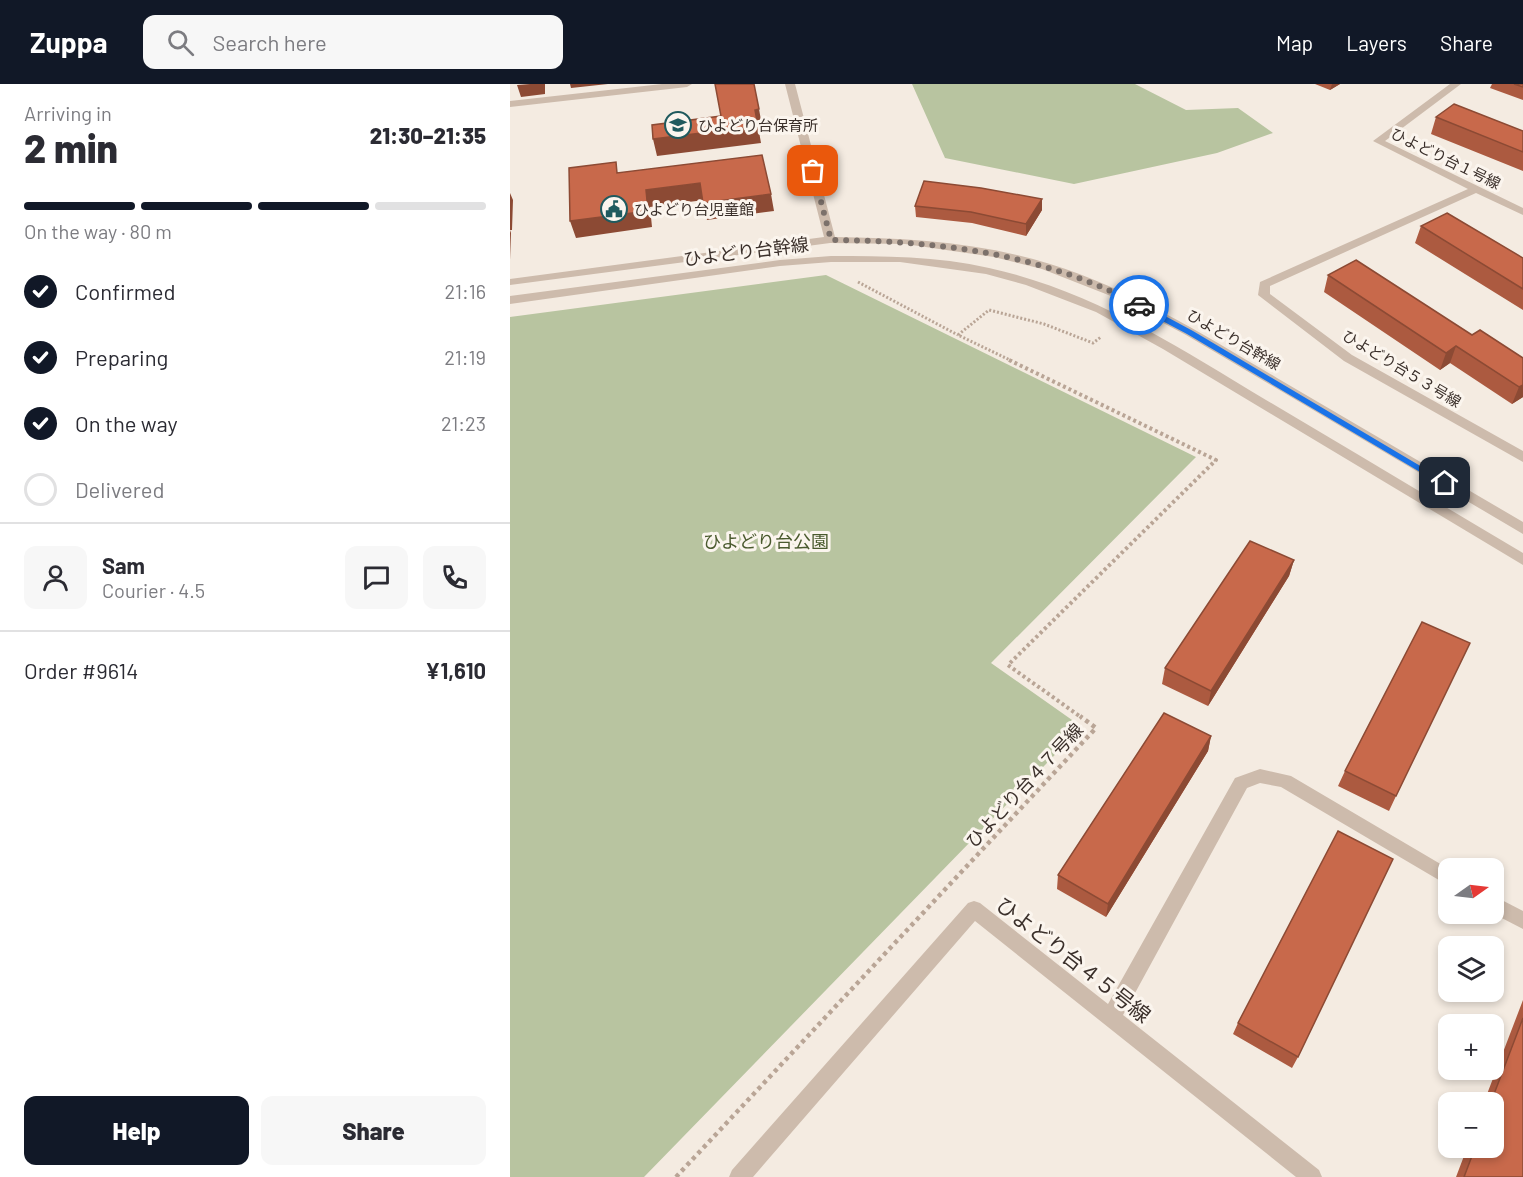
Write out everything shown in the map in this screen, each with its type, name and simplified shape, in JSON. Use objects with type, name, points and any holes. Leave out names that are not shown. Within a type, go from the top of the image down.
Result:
[{"type":"street","points":[[510,104],[629,87],[687,84]]},
{"type":"street","points":[[790,84],[831,240]]},
{"type":"street","name":"ひよどり台１号線","points":[[1456,84],[1378,141],[1523,212]]},
{"type":"street","name":"ひよどり台５３号線","points":[[1477,189],[1264,284],[1264,295],[1348,358],[1523,457]]},
{"type":"street","name":"ひよどり台幹線","points":[[510,282],[831,240],[905,241],[994,254],[1046,266],[1120,295],[1190,332],[1523,529]]},
{"type":"street","name":"ひよどり台幹線","points":[[510,300],[780,263],[831,259],[900,259],[987,271],[1030,283],[1100,309],[1167,346],[1523,560]]},
{"type":"street","points":[[1111,1018],[1241,783],[1260,776],[1285,781],[1438,871]]},
{"type":"street","name":"ひよどり台４５号線","points":[[739,1177],[974,909],[1312,1177]]},
{"type":"street","points":[[1504,910],[1523,921]]},
{"type":"path","name":"ひよどり台４７号線","points":[[676,1177],[1096,728],[1008,664],[1216,460],[958,335],[855,281]]},
{"type":"path","points":[[958,335],[988,310],[1044,324],[1093,343],[1107,332]]},
{"type":"green space","points":[[912,84],[1135,84],[1186,110],[1238,108],[1273,133],[1217,153],[1074,184],[945,158]]},
{"type":"green space","name":"ひよどり台公園","points":[[826,275],[1196,457],[991,663],[1082,727],[644,1177],[510,1177],[510,317]]},
{"type":"building","points":[[715,84],[754,84],[759,109],[755,110],[758,126],[653,139],[652,125],[721,116]]},
{"type":"building","points":[[1454,104],[1523,131],[1523,152],[1436,117]]},
{"type":"building","points":[[762,155],[771,194],[703,203],[700,183],[646,190],[648,211],[570,221],[569,168],[616,162],[617,173]]},
{"type":"building","points":[[924,181],[1042,199],[1026,224],[971,212],[915,206]]},
{"type":"building","points":[[1447,213],[1523,258],[1523,289],[1421,226]]},
{"type":"building","points":[[1356,260],[1472,335],[1480,330],[1523,358],[1523,385],[1519,387],[1456,346],[1446,353],[1328,275]]},
{"type":"building","points":[[1250,541],[1294,560],[1211,691],[1165,668]]},
{"type":"building","points":[[1422,622],[1470,643],[1396,796],[1345,771]]},
{"type":"building","points":[[1164,713],[1211,736],[1108,904],[1058,875]]},
{"type":"building","points":[[1338,831],[1393,859],[1298,1057],[1238,1023]]},
{"type":"building","points":[[1523,1018],[1523,1177],[1464,1177],[1471,1158],[1504,1158],[1504,1092],[1495,1092],[1499,1080],[1504,1080],[1504,1068]]},
{"type":"way so far","points":[[813,171],[831,240],[905,241],[994,254],[1046,266],[1120,295],[1139,305]]},
{"type":"place","name":"ひよどり台保育所","points":[[678,125]]},
{"type":"place","name":"ひよどり台児童館","points":[[614,209]]},
{"type":"route","points":[[1139,305],[1190,332],[1445,483]]}]
